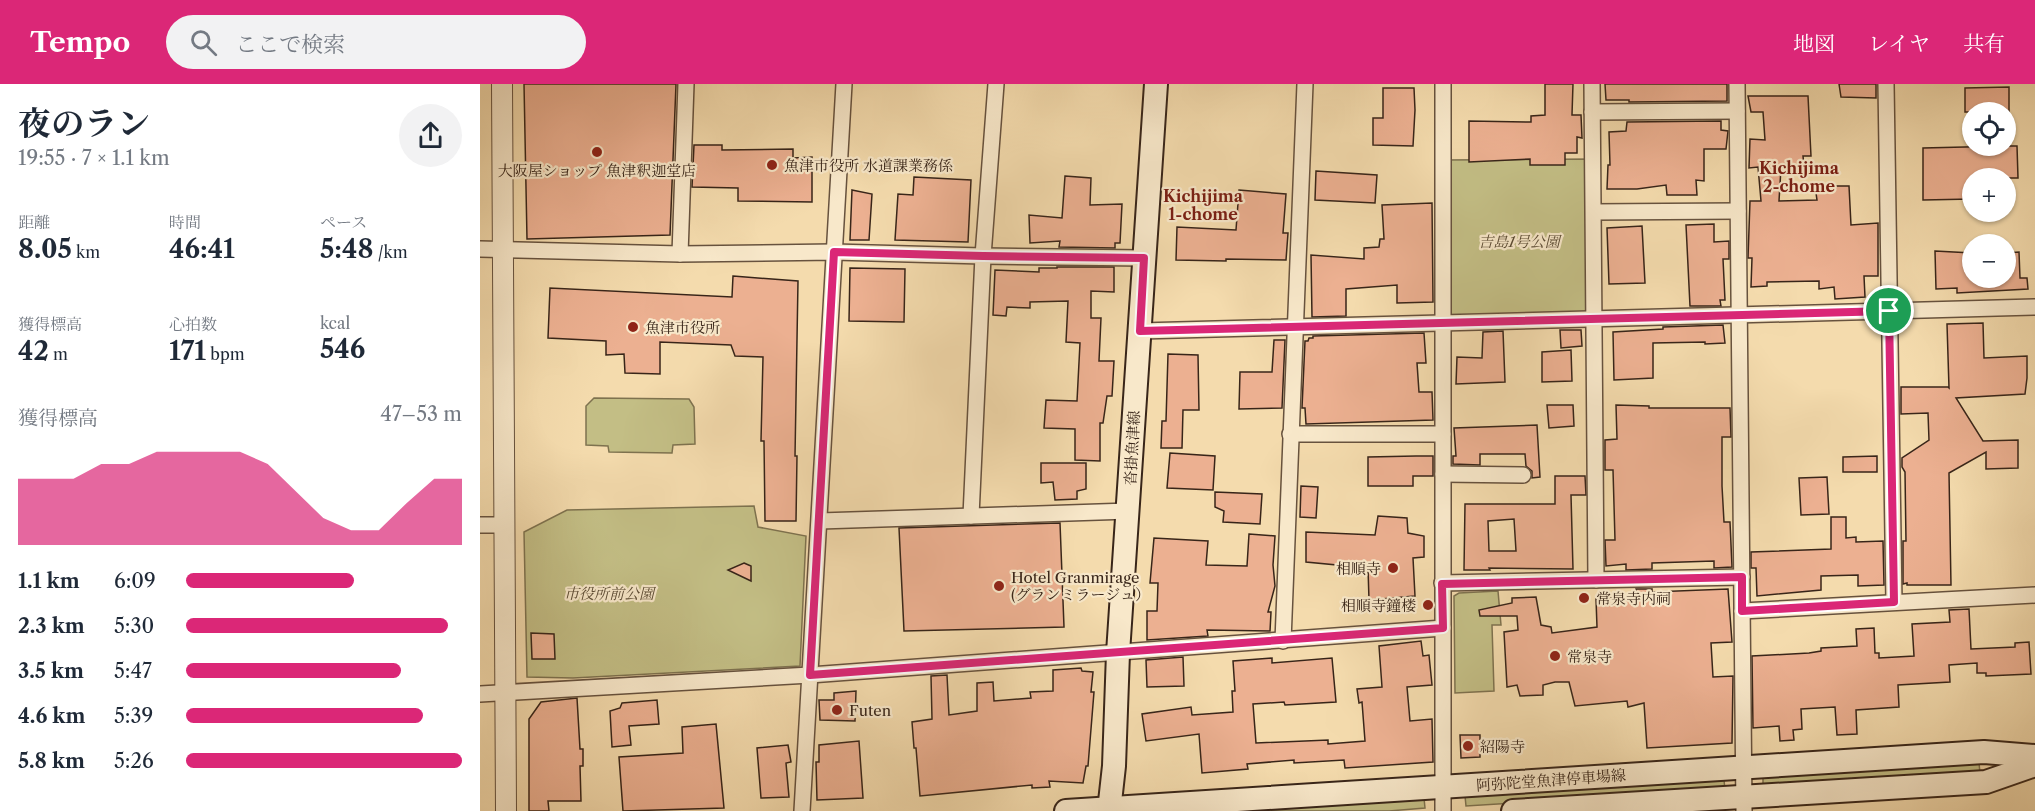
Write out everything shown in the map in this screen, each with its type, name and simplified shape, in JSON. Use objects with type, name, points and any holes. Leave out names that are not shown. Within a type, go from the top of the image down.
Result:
[{"type":"main road","name":"沓掛魚津線","points":[[1109,810],[1114,766],[1118,653],[1156,84]]},
{"type":"main road","name":"阿弥陀堂魚津停車場線","points":[[1066,811],[1984,752],[2035,756]]},
{"type":"main road","name":"阿弥陀堂魚津停車場線","points":[[1513,811],[1744,804],[1986,782],[2035,765]]},
{"type":"street","points":[[502,84],[506,811]]},
{"type":"street","points":[[680,254],[686,84]]},
{"type":"street","points":[[802,811],[844,84]]},
{"type":"street","points":[[971,516],[983,256],[996,84]]},
{"type":"street","points":[[1283,641],[1305,84]]},
{"type":"street","points":[[1443,84],[1443,811]]},
{"type":"street","points":[[1592,84],[1596,580]]},
{"type":"street","points":[[1737,84],[1744,804]]},
{"type":"street","points":[[1886,84],[1894,602]]},
{"type":"street","points":[[1593,112],[1737,111]]},
{"type":"street","points":[[1594,212],[1738,211]]},
{"type":"street","points":[[480,249],[680,254],[834,252],[1144,258]]},
{"type":"street","points":[[1140,331],[2035,308]]},
{"type":"street","points":[[1290,434],[1443,434]]},
{"type":"street","points":[[1443,474],[1523,475]]},
{"type":"street","points":[[820,521],[1129,511]]},
{"type":"street","points":[[480,525],[505,525]]},
{"type":"street","points":[[1442,584],[1742,577]]},
{"type":"street","points":[[1742,611],[2035,595]]},
{"type":"street","points":[[480,694],[810,675],[1443,628]]},
{"type":"green space","name":"吉島1号公園","points":[[1593,159],[1595,319],[1443,323],[1443,160]]},
{"type":"green space","points":[[594,398],[689,399],[694,407],[695,444],[673,445],[672,453],[609,452],[608,446],[586,445],[586,406]]},
{"type":"green space","name":"市役所前公園","points":[[754,506],[758,527],[806,536],[800,666],[573,678],[527,677],[524,532],[567,510]]},
{"type":"green space","points":[[1498,591],[1501,625],[1492,625],[1494,691],[1455,693],[1454,596],[1459,593]]},
{"type":"green space","points":[[1979,763],[1980,773],[1763,786],[1763,774]]},
{"type":"green space","points":[[1724,780],[1725,790],[1466,806],[1465,796]]},
{"type":"green space","points":[[1424,798],[1425,808],[1389,811],[1219,811]]},
{"type":"building","points":[[524,84],[676,84],[670,235],[527,239]]},
{"type":"building","points":[[1545,84],[1573,84],[1572,115],[1581,115],[1582,138],[1577,137],[1577,153],[1565,153],[1565,165],[1530,165],[1530,159],[1469,162],[1469,121],[1531,122],[1531,116],[1545,115]]},
{"type":"building","points":[[1605,84],[1727,84],[1727,101],[1629,102],[1629,100],[1606,100]]},
{"type":"building","points":[[1839,84],[1876,84],[1876,98],[1841,97]]},
{"type":"building","points":[[2009,87],[2009,102],[1965,102],[1965,88]]},
{"type":"building","points":[[1383,88],[1414,88],[1413,146],[1373,145],[1373,118],[1383,118]]},
{"type":"building","points":[[1748,96],[1808,96],[1811,156],[1803,156],[1804,166],[1781,168],[1779,201],[1817,200],[1815,186],[1849,186],[1851,225],[1878,223],[1878,276],[1864,276],[1865,297],[1835,299],[1834,287],[1819,289],[1819,281],[1767,282],[1767,286],[1751,287],[1752,258],[1748,258],[1750,201],[1761,201],[1758,167],[1749,168],[1750,139],[1765,140],[1763,112],[1751,112]]},
{"type":"building","points":[[1721,121],[1721,130],[1728,131],[1726,149],[1704,149],[1704,181],[1696,180],[1697,195],[1667,195],[1666,185],[1637,189],[1607,189],[1608,165],[1610,165],[1609,132],[1626,131],[1627,122]]},
{"type":"building","points":[[694,145],[722,145],[722,150],[793,149],[793,158],[812,157],[812,202],[738,201],[738,188],[692,187]]},
{"type":"building","points":[[2016,146],[2018,178],[2016,178],[2016,168],[1962,168],[1962,199],[1923,200],[1923,148],[1962,147],[1962,156],[2016,156]]},
{"type":"building","points":[[1316,171],[1377,175],[1375,203],[1315,200]]},
{"type":"building","points":[[1065,176],[1091,178],[1090,205],[1122,204],[1120,243],[1115,243],[1115,248],[1059,247],[1060,241],[1030,243],[1029,215],[1062,218]]},
{"type":"building","points":[[914,177],[971,180],[968,242],[895,240],[898,194],[913,195]]},
{"type":"building","points":[[852,190],[872,194],[869,240],[850,240]]},
{"type":"building","points":[[1239,190],[1286,194],[1283,233],[1288,233],[1286,260],[1176,260],[1177,227],[1236,230]]},
{"type":"building","points":[[1432,203],[1433,302],[1397,303],[1397,285],[1346,289],[1346,316],[1312,317],[1311,255],[1364,259],[1364,248],[1379,247],[1380,239],[1384,239],[1382,205]]},
{"type":"building","points":[[1714,224],[1714,242],[1729,241],[1729,259],[1723,259],[1725,300],[1720,300],[1721,306],[1690,306],[1686,225]]},
{"type":"building","points":[[1642,226],[1645,283],[1609,284],[1607,228]]},
{"type":"building","points":[[1935,251],[1962,252],[1962,288],[2016,288],[2016,252],[2019,252],[2020,278],[2027,278],[2028,289],[1957,293],[1957,288],[1936,289]]},
{"type":"building","points":[[1114,267],[1114,292],[1091,291],[1091,318],[1101,318],[1099,361],[1114,361],[1112,396],[1107,396],[1103,423],[1100,423],[1100,461],[1075,460],[1075,429],[1044,428],[1046,400],[1077,401],[1080,343],[1066,342],[1068,301],[1030,302],[1030,308],[1007,307],[1006,316],[993,315],[995,270],[1039,272],[1039,268]]},
{"type":"building","points":[[850,268],[905,269],[904,322],[849,321]]},
{"type":"building","points":[[733,276],[798,281],[796,521],[765,521],[764,441],[761,441],[763,357],[735,356],[731,345],[660,342],[660,374],[625,373],[624,354],[606,355],[606,341],[548,338],[550,288],[732,297]]},
{"type":"building","points":[[1983,323],[1984,358],[2027,356],[2025,394],[1956,398],[1983,441],[2018,440],[2018,468],[1986,469],[1986,452],[1949,473],[1951,585],[1903,584],[1903,541],[1906,541],[1905,472],[1902,467],[1902,458],[1929,440],[1928,413],[1901,414],[1901,387],[1949,388],[1947,324]]},
{"type":"building","points":[[1723,325],[1725,343],[1653,343],[1653,378],[1614,380],[1613,332],[1663,329],[1663,327]]},
{"type":"building","points":[[1560,330],[1581,330],[1582,346],[1561,348]]},
{"type":"building","points":[[1503,331],[1505,382],[1456,384],[1457,357],[1482,358],[1483,332]]},
{"type":"building","points":[[1424,333],[1426,363],[1417,363],[1419,392],[1432,392],[1433,420],[1306,424],[1305,408],[1302,408],[1305,341],[1313,336]]},
{"type":"building","points":[[1274,340],[1285,340],[1282,408],[1239,409],[1240,372],[1272,372]]},
{"type":"building","points":[[1571,350],[1572,381],[1542,382],[1542,352]]},
{"type":"building","points":[[1168,354],[1198,355],[1199,410],[1183,410],[1182,448],[1161,448],[1162,421],[1166,421]]},
{"type":"building","points":[[1547,405],[1573,405],[1574,426],[1549,428]]},
{"type":"building","points":[[1616,405],[1649,406],[1649,408],[1730,408],[1731,437],[1722,437],[1722,486],[1724,522],[1730,522],[1732,567],[1714,568],[1714,561],[1652,563],[1652,569],[1626,570],[1626,564],[1606,566],[1605,540],[1615,540],[1613,470],[1605,470],[1605,440],[1617,439]]},
{"type":"building","points":[[1537,425],[1540,477],[1532,478],[1532,471],[1526,466],[1525,454],[1480,454],[1480,465],[1453,464],[1453,456],[1456,456],[1454,428]]},
{"type":"building","points":[[1170,453],[1215,456],[1213,490],[1167,488]]},
{"type":"building","points":[[1433,456],[1433,476],[1413,476],[1413,486],[1368,486],[1368,457]]},
{"type":"building","points":[[1877,456],[1877,472],[1843,472],[1843,457]]},
{"type":"building","points":[[1041,463],[1086,463],[1086,489],[1077,491],[1077,499],[1055,500],[1053,482],[1041,483]]},
{"type":"building","points":[[1555,476],[1585,476],[1586,495],[1571,495],[1573,569],[1464,570],[1465,504],[1555,504]],"holes":[[[1514,519],[1516,551],[1489,551],[1488,521]]]},
{"type":"building","points":[[1827,477],[1829,514],[1801,515],[1799,478]]},
{"type":"building","points":[[1301,486],[1318,487],[1316,518],[1300,517]]},
{"type":"building","points":[[1215,492],[1262,494],[1260,524],[1223,522],[1224,511],[1215,507]]},
{"type":"building","points":[[1378,516],[1407,518],[1408,533],[1424,536],[1424,557],[1413,558],[1415,596],[1369,600],[1368,568],[1306,562],[1306,532],[1375,535]]},
{"type":"building","points":[[1831,517],[1846,517],[1846,538],[1856,537],[1856,542],[1883,541],[1884,585],[1858,586],[1858,575],[1821,576],[1821,590],[1757,596],[1756,568],[1751,568],[1751,552],[1831,549]]},
{"type":"building","points":[[1060,523],[1064,627],[904,631],[899,528]]},
{"type":"building","points":[[1249,534],[1275,536],[1273,565],[1275,586],[1268,612],[1271,612],[1270,631],[1207,630],[1208,636],[1147,640],[1147,611],[1157,611],[1158,583],[1150,583],[1154,538],[1208,541],[1206,565],[1247,566]]},
{"type":"building","points":[[744,563],[751,566],[751,581],[728,570]]},
{"type":"building","points":[[1636,589],[1652,589],[1652,592],[1728,589],[1732,642],[1711,643],[1713,677],[1733,676],[1732,743],[1647,748],[1644,703],[1628,707],[1627,701],[1575,706],[1569,682],[1543,685],[1543,695],[1520,696],[1517,685],[1507,687],[1504,632],[1518,630],[1517,616],[1480,616],[1479,610],[1512,603],[1512,598],[1536,597],[1541,625],[1551,627],[1552,633],[1597,627],[1596,599],[1637,596]]},
{"type":"building","points":[[1969,609],[1971,649],[2015,647],[2015,643],[2029,642],[2031,674],[1986,676],[1986,673],[1977,673],[1977,663],[1949,665],[1950,682],[1898,685],[1899,707],[1856,710],[1857,734],[1837,735],[1835,707],[1801,709],[1802,729],[1793,730],[1794,740],[1780,741],[1779,726],[1753,728],[1752,656],[1809,653],[1821,651],[1821,648],[1857,646],[1856,629],[1874,628],[1875,653],[1879,653],[1879,658],[1914,656],[1912,624],[1950,622],[1949,610]]},
{"type":"building","points":[[531,633],[554,634],[555,659],[532,659]]},
{"type":"building","points":[[1421,641],[1423,656],[1429,655],[1432,685],[1407,687],[1410,721],[1432,719],[1433,762],[1345,768],[1344,760],[1294,763],[1294,760],[1247,764],[1248,769],[1202,773],[1199,734],[1146,741],[1142,714],[1191,707],[1192,715],[1233,712],[1232,691],[1235,691],[1233,661],[1272,658],[1272,663],[1332,658],[1336,702],[1253,704],[1256,743],[1328,740],[1328,744],[1365,741],[1362,702],[1359,703],[1357,689],[1382,687],[1379,646]]},
{"type":"building","points":[[1183,657],[1184,686],[1147,687],[1146,660]]},
{"type":"building","points":[[1081,668],[1082,671],[1093,672],[1091,692],[1094,692],[1088,766],[1086,766],[1083,783],[1049,781],[1050,787],[1032,788],[1032,785],[920,796],[912,722],[932,719],[931,676],[947,675],[949,715],[977,711],[977,683],[993,682],[994,701],[1031,698],[1030,692],[1053,691],[1053,670]]},
{"type":"building","name":"Futen","points":[[856,691],[855,721],[820,720],[819,700],[834,700],[834,693]]},
{"type":"building","points":[[577,698],[580,749],[583,749],[583,766],[580,766],[581,801],[548,801],[549,811],[529,811],[529,719],[541,702]]},
{"type":"building","points":[[657,700],[659,724],[629,726],[631,745],[612,747],[610,711],[620,708],[622,703]]},
{"type":"building","points":[[716,724],[724,808],[623,811],[619,757],[683,753],[682,727]]},
{"type":"building","points":[[1460,735],[1480,735],[1480,757],[1461,758]]},
{"type":"building","points":[[859,741],[863,798],[817,800],[816,762],[819,762],[819,745]]},
{"type":"building","points":[[788,745],[791,762],[786,763],[789,797],[761,798],[757,748]]},
{"type":"place","name":"大阪屋ショップ 魚津釈迦堂店","points":[[597,152]]},
{"type":"place","name":"魚津市役所 水道課業務係","points":[[772,165]]},
{"type":"place","name":"魚津市役所","points":[[633,327]]},
{"type":"place","name":"相順寺","points":[[1393,568]]},
{"type":"place","name":"Hotel Granmirage (グランミラージュ）","points":[[999,586]]},
{"type":"place","name":"常泉寺内祠","points":[[1584,598]]},
{"type":"place","name":"相順寺鐘楼","points":[[1428,605]]},
{"type":"place","name":"常泉寺","points":[[1555,656]]},
{"type":"place","name":"Futen","points":[[837,710]]},
{"type":"place","name":"紹陽寺","points":[[1468,746]]},
{"type":"district","name":"Kichijima 2-chome","points":[[1799,177]]},
{"type":"district","name":"Kichijima 1-chome","points":[[1203,205]]},
{"type":"route","points":[[834,252],[1144,258],[1140,331],[1889,311],[1894,602],[1742,611],[1742,577],[1442,584],[1443,628],[810,675],[834,252]]}]
